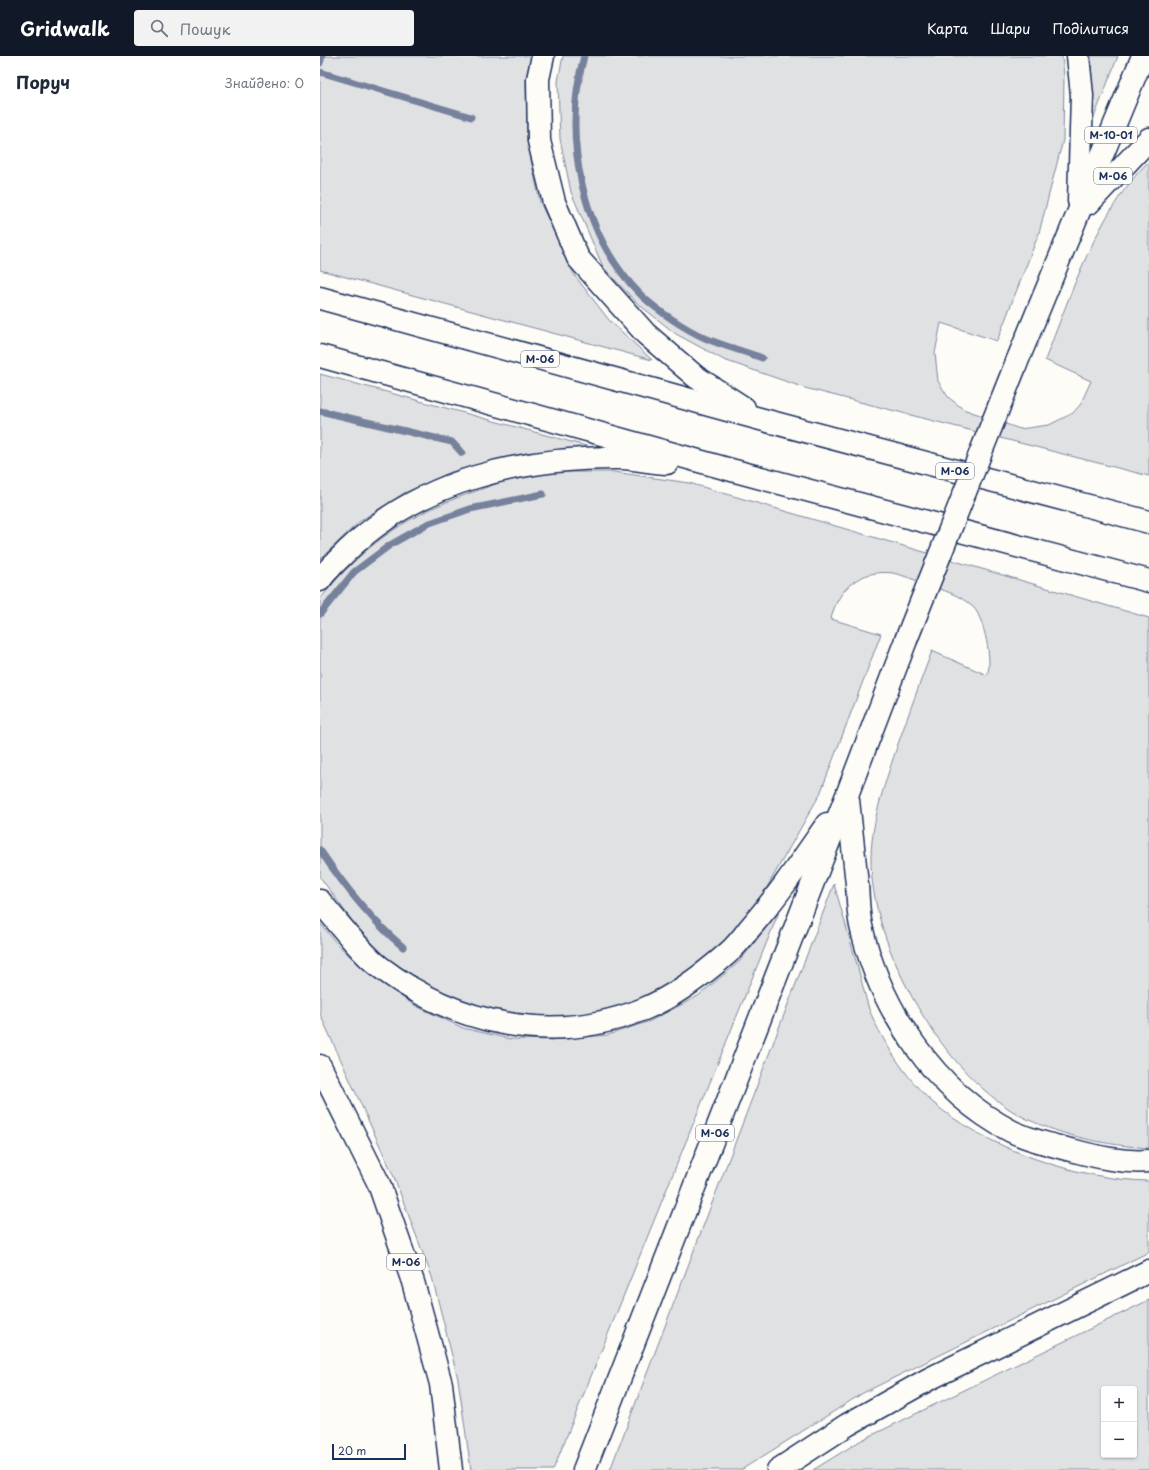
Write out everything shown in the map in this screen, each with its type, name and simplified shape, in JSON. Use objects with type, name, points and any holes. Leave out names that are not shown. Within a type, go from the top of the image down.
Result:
[{"type":"highway","points":[[543,56],[538,79],[539,142],[554,202],[578,258],[646,334],[696,377],[760,419]]},
{"type":"highway","points":[[1078,56],[1082,95],[1079,214]]},
{"type":"highway","name":"М-10-01","points":[[1079,214],[1143,56]]},
{"type":"highway","name":"М-06","points":[[584,1470],[906,640],[1016,364],[1079,214],[1149,139]]},
{"type":"highway","name":"М-06","points":[[320,298],[760,419],[1149,522]]},
{"type":"highway","points":[[320,356],[735,471],[1149,582]]},
{"type":"highway","points":[[320,580],[366,533],[408,506],[455,484],[508,468],[568,460],[623,458],[735,471]]},
{"type":"highway","points":[[320,901],[378,966],[419,994],[466,1015],[511,1026],[554,1027],[603,1022],[644,1009],[689,985],[730,952],[768,908],[847,795]]},
{"type":"highway","points":[[847,795],[861,926],[880,985],[910,1036],[945,1083],[978,1111],[1012,1131],[1052,1145],[1090,1155],[1131,1162],[1149,1161]]},
{"type":"highway","name":"М-06","points":[[320,1066],[379,1184],[413,1282],[441,1384],[452,1470]]},
{"type":"highway","points":[[778,1470],[847,1425],[929,1379],[1149,1272]]},
{"type":"shaded area","points":[[320,56],[531,56],[526,78],[527,141],[540,202],[575,276],[609,320],[652,360],[320,270]]},
{"type":"shaded area","points":[[563,56],[1062,56],[1064,76],[1063,140],[1039,233],[997,341],[941,323],[935,353],[938,381],[948,397],[963,409],[1020,429],[1049,425],[1073,413],[1080,405],[1091,381],[1045,360],[1076,281],[1100,229],[1114,204],[1131,181],[1149,161],[1149,476],[805,388],[724,360],[676,334],[637,303],[603,267],[571,192],[560,139],[558,81]]},
{"type":"shaded area","points":[[1091,56],[1118,56],[1093,120]]},
{"type":"shaded area","points":[[320,374],[590,447],[503,458],[451,472],[404,493],[360,521],[320,559]]},
{"type":"shaded area","points":[[562,472],[614,472],[689,483],[1149,618],[1149,1148],[1117,1145],[1056,1131],[1027,1119],[997,1100],[968,1074],[941,1042],[918,1007],[898,968],[883,930],[874,892],[871,856],[874,828],[884,785],[932,651],[987,675],[989,661],[981,621],[974,608],[969,603],[951,593],[897,574],[870,574],[852,583],[839,598],[831,619],[881,634],[820,794],[762,896],[726,939],[686,975],[639,1000],[602,1011],[556,1018],[511,1016],[468,1005],[424,983],[386,957],[356,926],[320,877],[320,599],[337,579],[372,546],[410,520],[454,499],[514,478]]},
{"type":"shaded area","points":[[834,884],[869,1009],[880,1033],[913,1082],[931,1101],[953,1118],[1005,1147],[1063,1168],[1093,1175],[1149,1181],[1149,1252],[863,1393],[741,1470],[610,1470]]},
{"type":"shaded area","points":[[779,912],[553,1470],[471,1470],[458,1379],[432,1277],[394,1177],[320,1014],[320,923],[337,944],[370,975],[414,1005],[463,1028],[510,1039],[554,1040],[608,1035],[650,1021],[698,996],[739,962]]},
{"type":"shaded area","points":[[1149,1300],[1149,1470],[813,1470],[860,1441]]},
{"type":"waterway","points":[[320,63],[322,56]]},
{"type":"waterway","points":[[584,56],[578,87],[575,119],[577,152],[582,184],[591,215],[604,245],[621,272],[648,302],[664,314],[680,325],[705,338],[762,358]]},
{"type":"waterway","points":[[320,72],[471,117]]},
{"type":"waterway","points":[[320,411],[452,442],[462,453]]},
{"type":"waterway","points":[[320,614],[354,572],[390,545],[427,524],[470,509],[543,494]]},
{"type":"waterway","points":[[320,850],[358,902],[379,925],[403,947]]}]
